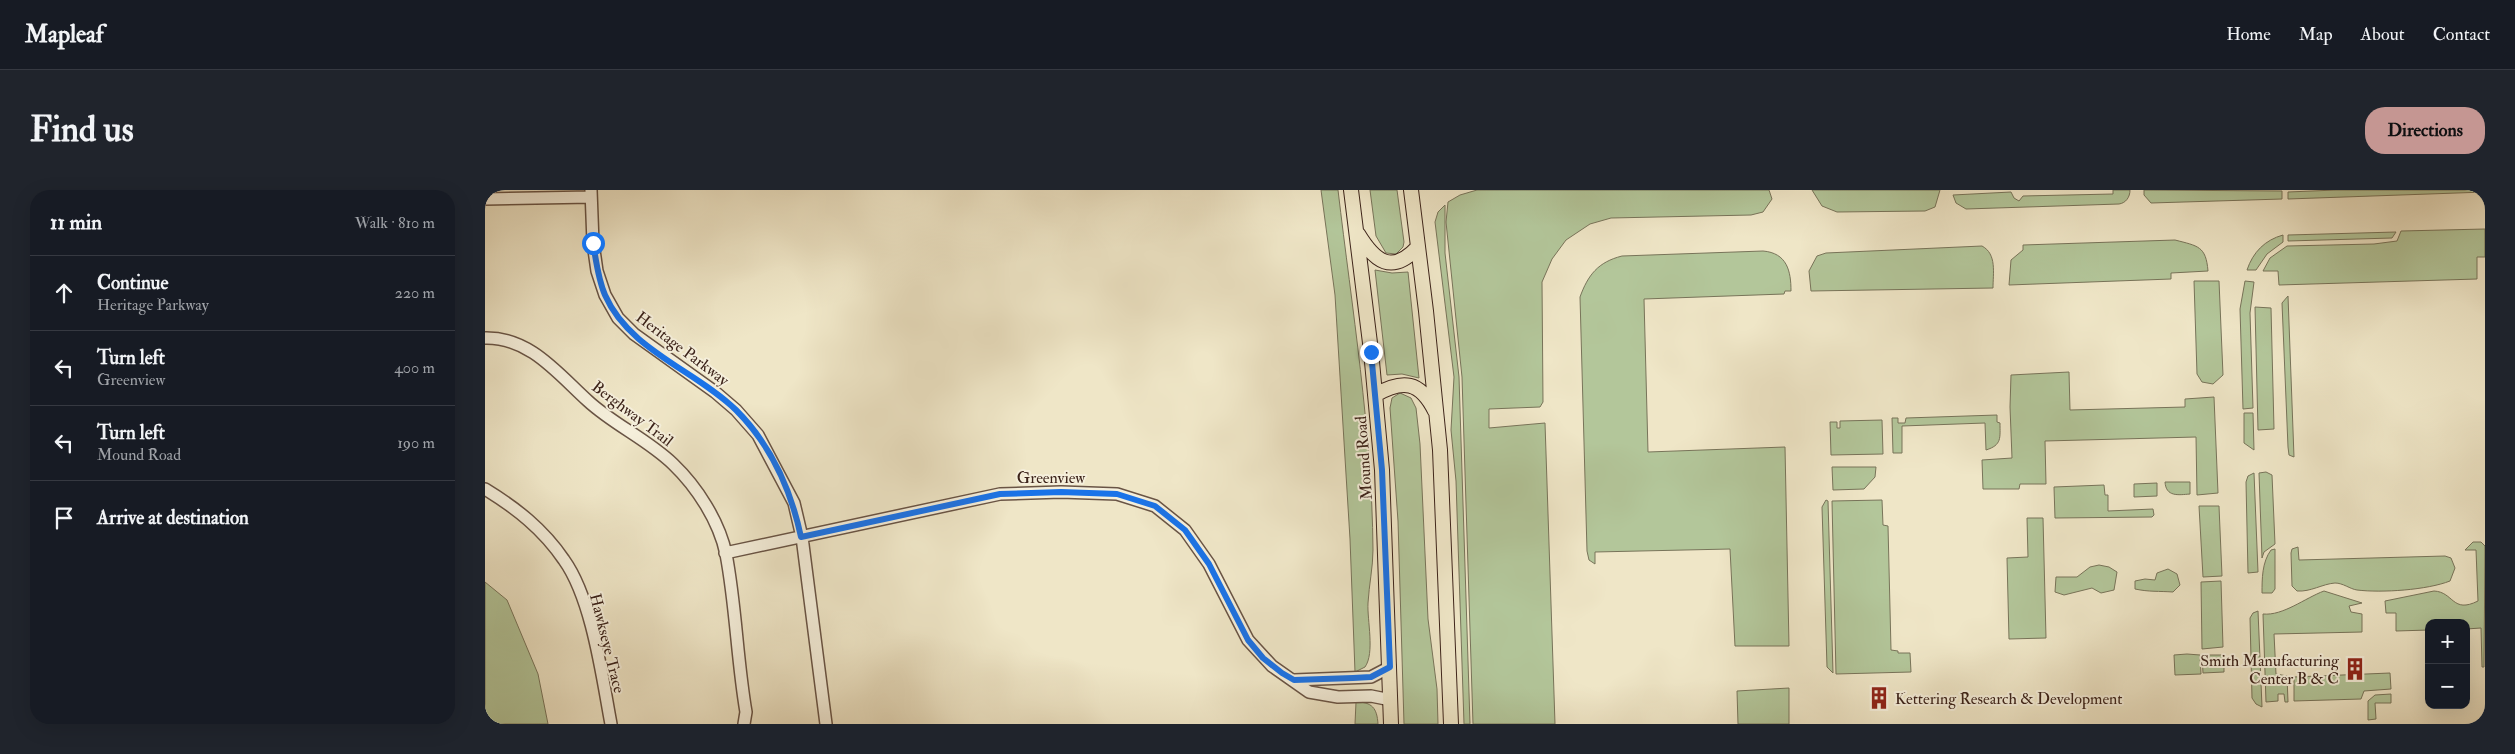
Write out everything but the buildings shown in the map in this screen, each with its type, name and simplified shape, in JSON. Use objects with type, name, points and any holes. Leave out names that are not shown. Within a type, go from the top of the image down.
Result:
[{"type":"main road","name":"Mound Road","points":[[1351,190],[1375,395],[1384,506],[1391,724]]},
{"type":"main road","points":[[1411,190],[1437,417],[1445,544],[1451,724]]},
{"type":"main road","points":[[1356,231],[1374,256],[1389,263],[1405,259],[1418,247]]},
{"type":"main road","points":[[1375,395],[1395,385],[1411,385],[1424,394],[1437,417]]},
{"type":"street","points":[[485,199],[591,194]]},
{"type":"street","name":"Heritage Parkway","points":[[591,194],[593,243],[597,271],[605,295],[618,318],[634,334],[715,392],[736,410],[758,435],[794,503],[801,537],[826,724]]},
{"type":"street","name":"Berghway Trail","points":[[485,338],[510,341],[529,349],[548,363],[608,419],[656,449],[674,465],[704,503],[725,553]]},
{"type":"street","name":"Hawkseye Trace","points":[[485,489],[529,520],[543,533],[565,561],[590,623],[611,724]]},
{"type":"street","name":"Greenview","points":[[725,553],[1000,494],[1061,492],[1117,494],[1155,506],[1185,530],[1209,564],[1241,627],[1256,651],[1272,666],[1309,692],[1338,697],[1371,696],[1391,700]]},
{"type":"street","points":[[725,553],[746,712],[744,724]]},
{"type":"street","points":[[1294,680],[1371,677],[1390,667]]},
{"type":"green space","points":[[1321,190],[1338,190],[1369,460],[1373,550],[1368,603],[1370,653],[1365,667],[1355,672],[1350,539],[1335,295]]},
{"type":"green space","points":[[1370,190],[1397,190],[1404,242],[1403,247],[1396,254],[1386,253],[1376,236]]},
{"type":"green space","points":[[1477,190],[1769,190],[1772,199],[1763,212],[1751,215],[1611,218],[1590,224],[1566,240],[1552,259],[1542,282],[1543,402],[1540,407],[1489,409],[1489,428],[1545,423],[1555,724],[1473,724],[1462,377],[1446,222],[1448,202],[1460,195]]},
{"type":"green space","points":[[1812,190],[1940,190],[1935,207],[1925,211],[1837,212],[1822,206]]},
{"type":"green space","points":[[2113,190],[2130,190],[2126,201],[2119,204],[1966,209],[1956,203],[1953,195],[2011,192],[2014,198],[2019,201],[2023,196],[2113,194]]},
{"type":"green space","points":[[2144,190],[2282,191],[2282,199],[2151,203],[2144,195]]},
{"type":"green space","points":[[2336,190],[2485,190],[2485,192],[2288,199],[2288,192]]},
{"type":"green space","points":[[1445,205],[1445,253],[1459,377],[1470,724],[1464,724],[1456,481],[1451,430],[1454,377],[1435,222],[1438,212]]},
{"type":"green space","points":[[2485,229],[2485,257],[2477,257],[2477,279],[2279,285],[2278,271],[2263,271],[2270,258],[2287,246],[2374,244],[2397,241],[2401,231]]},
{"type":"green space","points":[[2396,232],[2392,238],[2288,241],[2288,235]]},
{"type":"green space","points":[[2283,235],[2283,242],[2267,254],[2256,270],[2247,270],[2256,252],[2271,240]]},
{"type":"green space","points":[[2175,240],[2199,248],[2205,256],[2208,271],[2171,273],[2171,279],[2009,285],[2011,260],[2023,250],[2023,245]]},
{"type":"green space","points":[[1982,246],[1987,249],[1992,259],[1993,288],[1811,291],[1809,271],[1817,256],[1826,253]]},
{"type":"green space","points":[[1763,251],[1777,255],[1786,264],[1790,277],[1791,291],[1785,291],[1784,294],[1644,299],[1648,452],[1785,447],[1789,646],[1735,646],[1730,549],[1595,552],[1595,564],[1589,560],[1587,551],[1580,297],[1595,270],[1606,262],[1622,256]]},
{"type":"green space","points":[[1375,270],[1392,273],[1408,272],[1419,378],[1402,374],[1387,375]]},
{"type":"green space","points":[[2194,281],[2219,281],[2223,375],[2213,384],[2202,382],[2197,374]]},
{"type":"green space","points":[[2245,281],[2254,282],[2250,313],[2253,408],[2243,409],[2240,309]]},
{"type":"green space","points":[[2288,296],[2294,457],[2289,455],[2288,447],[2282,303]]},
{"type":"green space","points":[[2255,307],[2271,308],[2274,429],[2258,430]]},
{"type":"green space","points":[[2069,372],[2070,410],[2185,407],[2185,399],[2214,397],[2218,493],[2197,495],[2196,437],[2045,441],[2046,484],[2020,484],[2019,489],[1983,489],[1982,460],[2012,458],[2011,375]]},
{"type":"green space","points":[[1400,393],[1411,398],[1416,408],[1420,444],[1428,619],[1437,689],[1438,724],[1404,724],[1398,521],[1390,408],[1392,398]]},
{"type":"green space","points":[[2244,413],[2253,413],[2254,450],[2244,443]]},
{"type":"green space","points":[[1997,415],[1997,422],[2000,423],[1999,440],[1995,446],[1986,450],[1985,423],[1902,426],[1902,453],[1893,453],[1892,418],[1898,418],[1898,423],[1905,423],[1906,418]]},
{"type":"green space","points":[[1882,420],[1883,454],[1831,455],[1830,422],[1837,422],[1837,428],[1840,428],[1840,421]]},
{"type":"green space","points":[[1832,467],[1876,467],[1875,477],[1864,489],[1833,490]]},
{"type":"green space","points":[[2266,472],[2272,475],[2275,544],[2264,552],[2262,558],[2259,473]]},
{"type":"green space","points":[[2254,473],[2258,572],[2248,573],[2246,482],[2248,476]]},
{"type":"green space","points":[[2165,482],[2190,482],[2190,494],[2177,495],[2170,493]]},
{"type":"green space","points":[[2157,483],[2157,496],[2134,497],[2134,484]]},
{"type":"green space","points":[[2104,485],[2105,495],[2108,495],[2108,511],[2153,509],[2154,515],[2152,517],[2055,518],[2054,487]]},
{"type":"green space","points":[[1826,500],[1828,501],[1833,673],[1827,667],[1822,507]]},
{"type":"green space","points":[[1882,500],[1883,525],[1888,526],[1891,650],[1898,651],[1898,653],[1910,653],[1911,672],[1836,674],[1832,501]]},
{"type":"green space","points":[[2199,506],[2219,506],[2222,576],[2203,577]]},
{"type":"green space","points":[[2027,518],[2043,518],[2046,638],[2009,639],[2007,558],[2028,557]]},
{"type":"green space","points":[[2473,542],[2481,542],[2485,546],[2484,667],[2482,667],[2481,628],[2470,629],[2470,619],[2425,619],[2425,630],[2396,631],[2396,613],[2386,613],[2385,601],[2434,591],[2441,592],[2458,604],[2463,605],[2478,601],[2476,550],[2465,550]]},
{"type":"green space","points":[[2298,547],[2299,560],[2445,556],[2451,558],[2455,568],[2450,581],[2417,589],[2367,591],[2335,583],[2297,591],[2292,586],[2291,553],[2292,549]]},
{"type":"green space","points":[[2275,549],[2275,589],[2272,593],[2262,593],[2264,565],[2271,550]]},
{"type":"green space","points":[[2099,565],[2109,567],[2117,572],[2114,590],[2101,593],[2092,588],[2064,595],[2055,592],[2056,577],[2077,577],[2090,567]]},
{"type":"green space","points":[[2168,569],[2177,574],[2180,585],[2173,592],[2135,589],[2135,581],[2155,580],[2157,573]]},
{"type":"green space","points":[[2221,581],[2223,647],[2202,649],[2201,582]]},
{"type":"green space","points":[[485,582],[507,600],[538,674],[548,724],[485,724]]},
{"type":"green space","points":[[2324,591],[2362,603],[2349,606],[2351,612],[2362,614],[2362,632],[2274,634],[2276,674],[2287,676],[2288,702],[2285,702],[2284,694],[2278,694],[2278,701],[2266,702],[2263,614],[2271,614],[2286,609]]},
{"type":"green space","points":[[2258,611],[2262,707],[2256,704],[2252,698],[2250,618],[2253,613]]},
{"type":"green space","points":[[2174,655],[2200,655],[2201,674],[2175,675]]},
{"type":"green space","points":[[2202,655],[2224,655],[2224,672],[2203,673]]},
{"type":"green space","points":[[2390,673],[2391,689],[2364,691],[2361,699],[2294,701],[2294,677]]},
{"type":"green space","points":[[1789,688],[1789,724],[1738,724],[1737,691]]},
{"type":"green space","points":[[2391,694],[2391,703],[2375,703],[2376,719],[2368,720],[2368,701],[2375,695]]},
{"type":"green space","points":[[1356,702],[1366,703],[1373,707],[1378,724],[1355,724]]},
{"type":"place","name":"Smith Manufacturing Center B & C","points":[[2355,669]]},
{"type":"place","name":"Kettering Research & Development","points":[[1879,698]]},
{"type":"route","points":[[593,243],[597,271],[605,295],[618,318],[659,354],[715,392],[736,410],[758,435],[774,461],[794,503],[801,537],[1000,494],[1061,492],[1117,494],[1155,506],[1185,530],[1209,564],[1248,640],[1256,651],[1272,666],[1294,680],[1371,677],[1390,667],[1382,470],[1371,352]]}]
